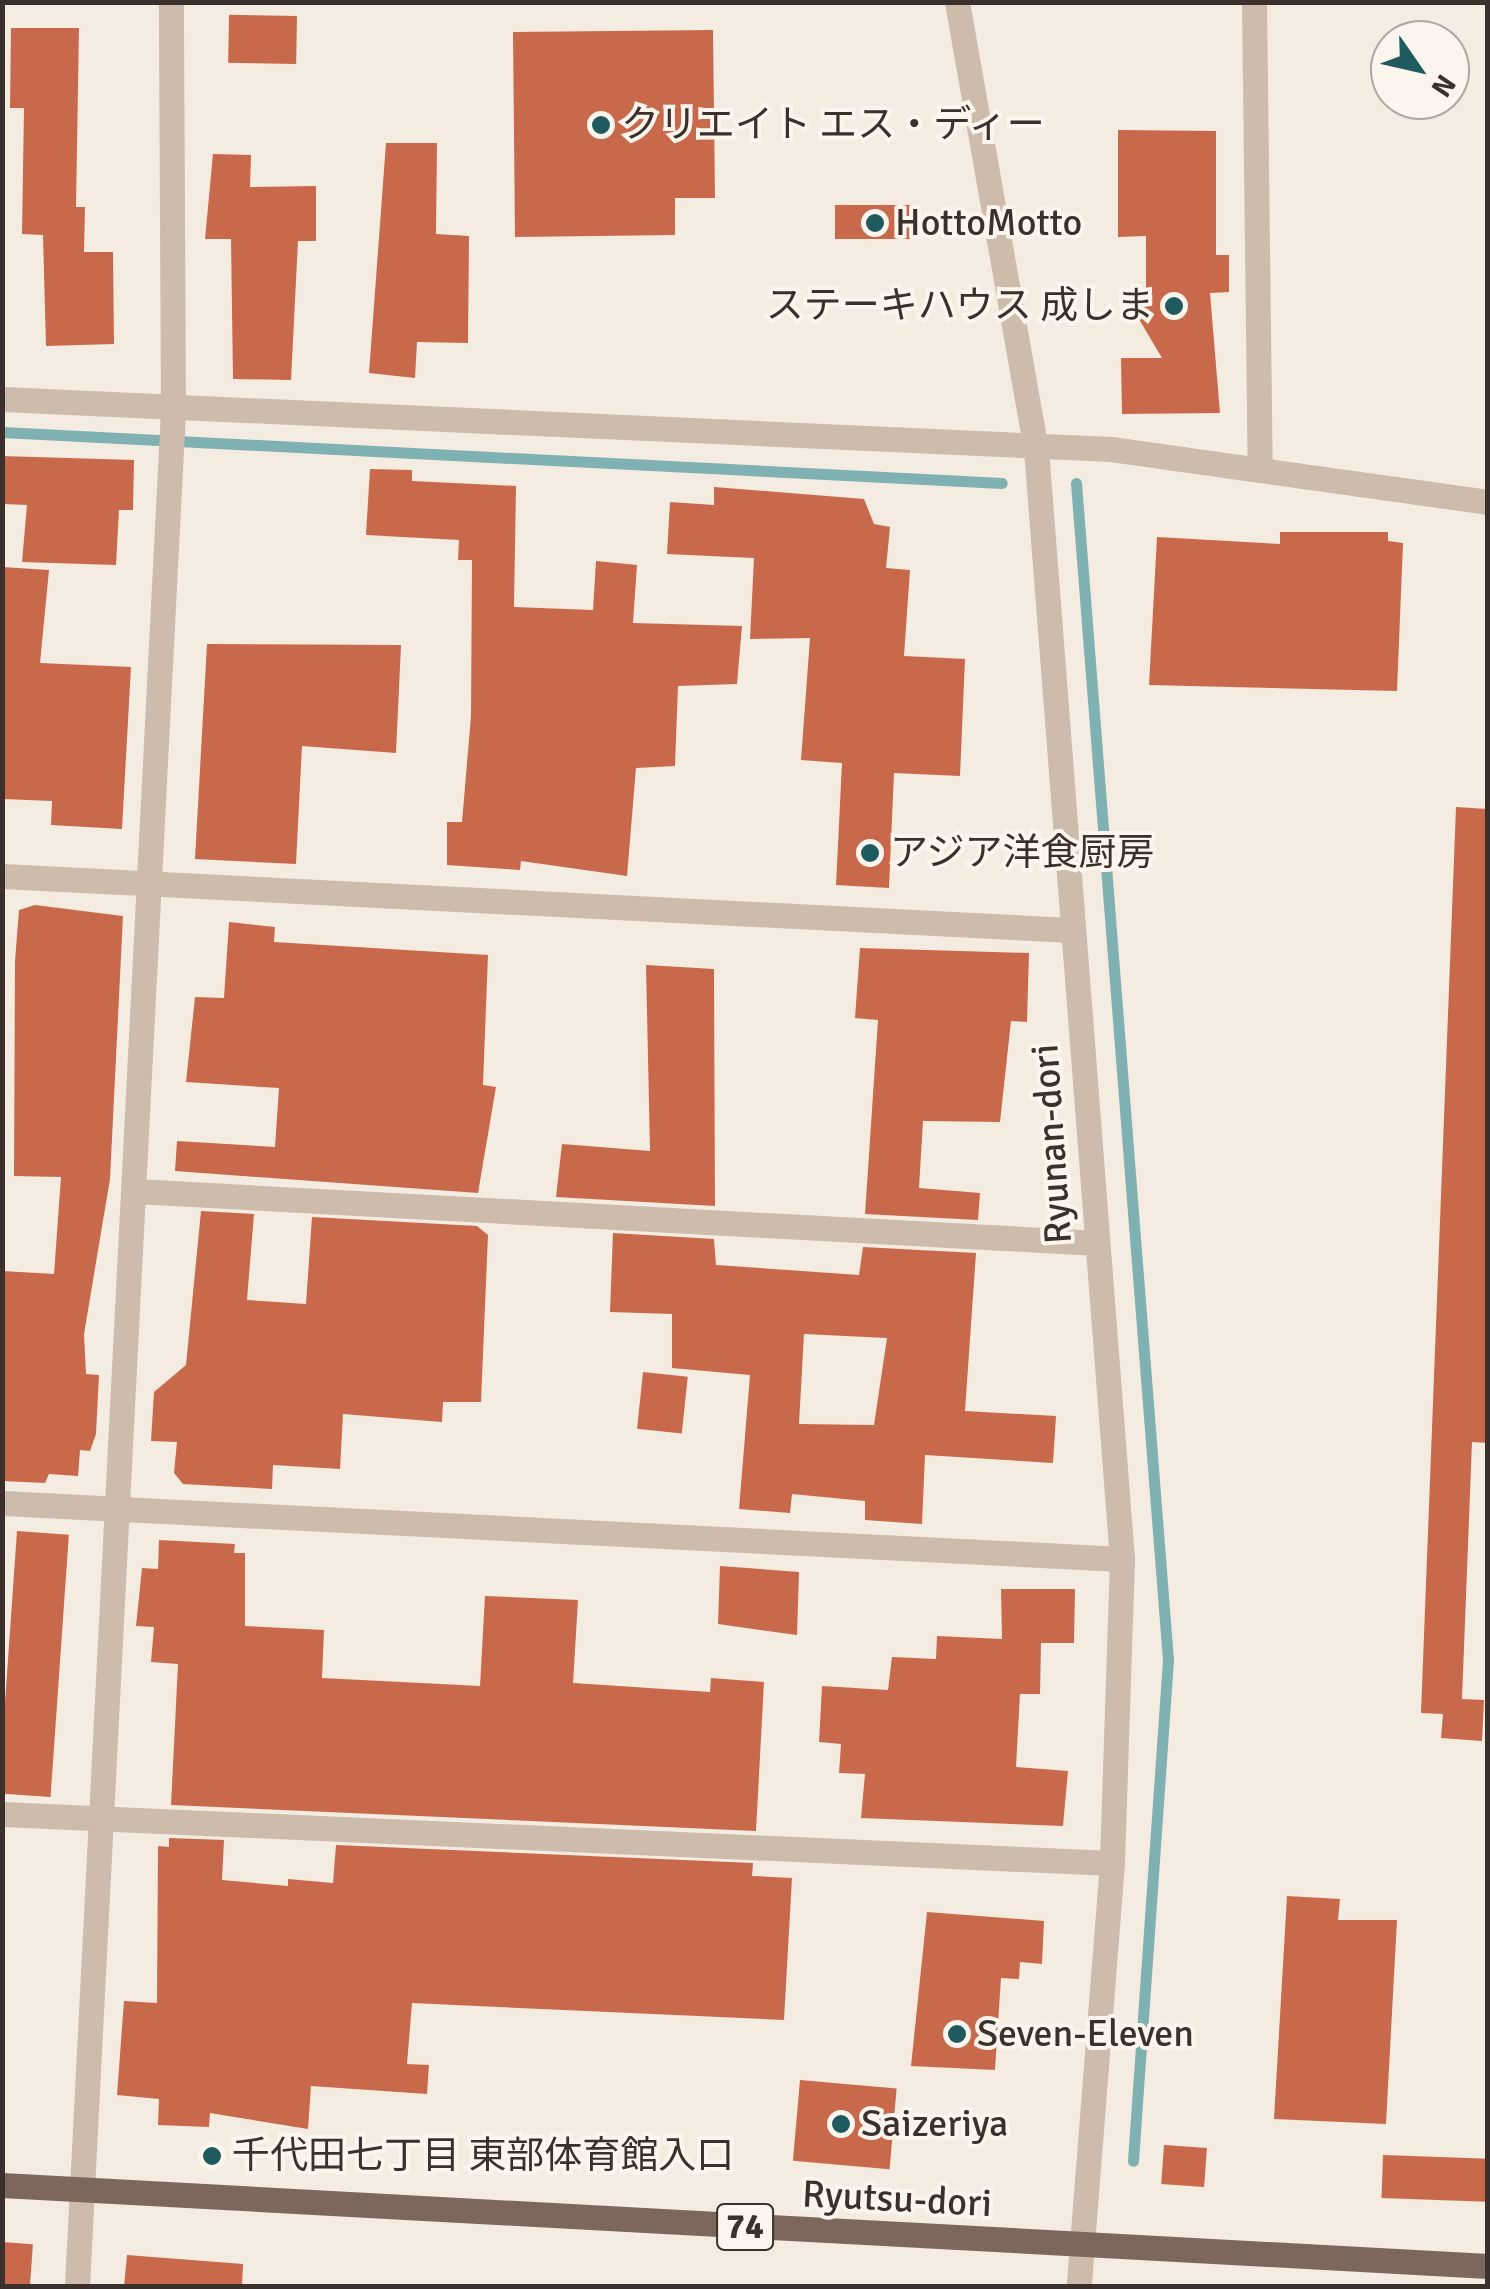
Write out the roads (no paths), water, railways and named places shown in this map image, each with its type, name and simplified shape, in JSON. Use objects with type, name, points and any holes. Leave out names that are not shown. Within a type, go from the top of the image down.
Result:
[{"type":"main road","name":"Ryutsu-dori","points":[[2,2185],[1081,2247],[1488,2266]]},
{"type":"street","points":[[77,2286],[173,408],[171,2]]},
{"type":"street","name":"Ryunan-dori","points":[[957,2],[1036,449],[1122,1559],[1112,1863],[1079,2286]]},
{"type":"street","points":[[1254,2],[1260,467]]},
{"type":"street","points":[[2,400],[1036,449],[1260,467],[1488,502]]},
{"type":"street","points":[[2,876],[1073,930]]},
{"type":"street","points":[[134,1190],[1097,1243]]},
{"type":"street","points":[[2,1503],[1122,1559]]},
{"type":"street","points":[[2,1814],[1112,1863]]},
{"type":"waterway","points":[[2,432],[1002,483]]},
{"type":"waterway","points":[[1076,483],[1168,1660],[1133,2161]]},
{"type":"place","name":"クリエイト エス・ディー","points":[[601,125]]},
{"type":"place","name":"HottoMotto","points":[[875,223]]},
{"type":"place","name":"ステーキハウス 成しま","points":[[1174,306]]},
{"type":"place","name":"アジア洋食厨房","points":[[870,853]]},
{"type":"place","name":"Seven-Eleven","points":[[957,2034]]},
{"type":"place","name":"Saizeriya","points":[[841,2124]]},
{"type":"place","name":"千代田七丁目 東部体育館入口","points":[[212,2156]]}]
